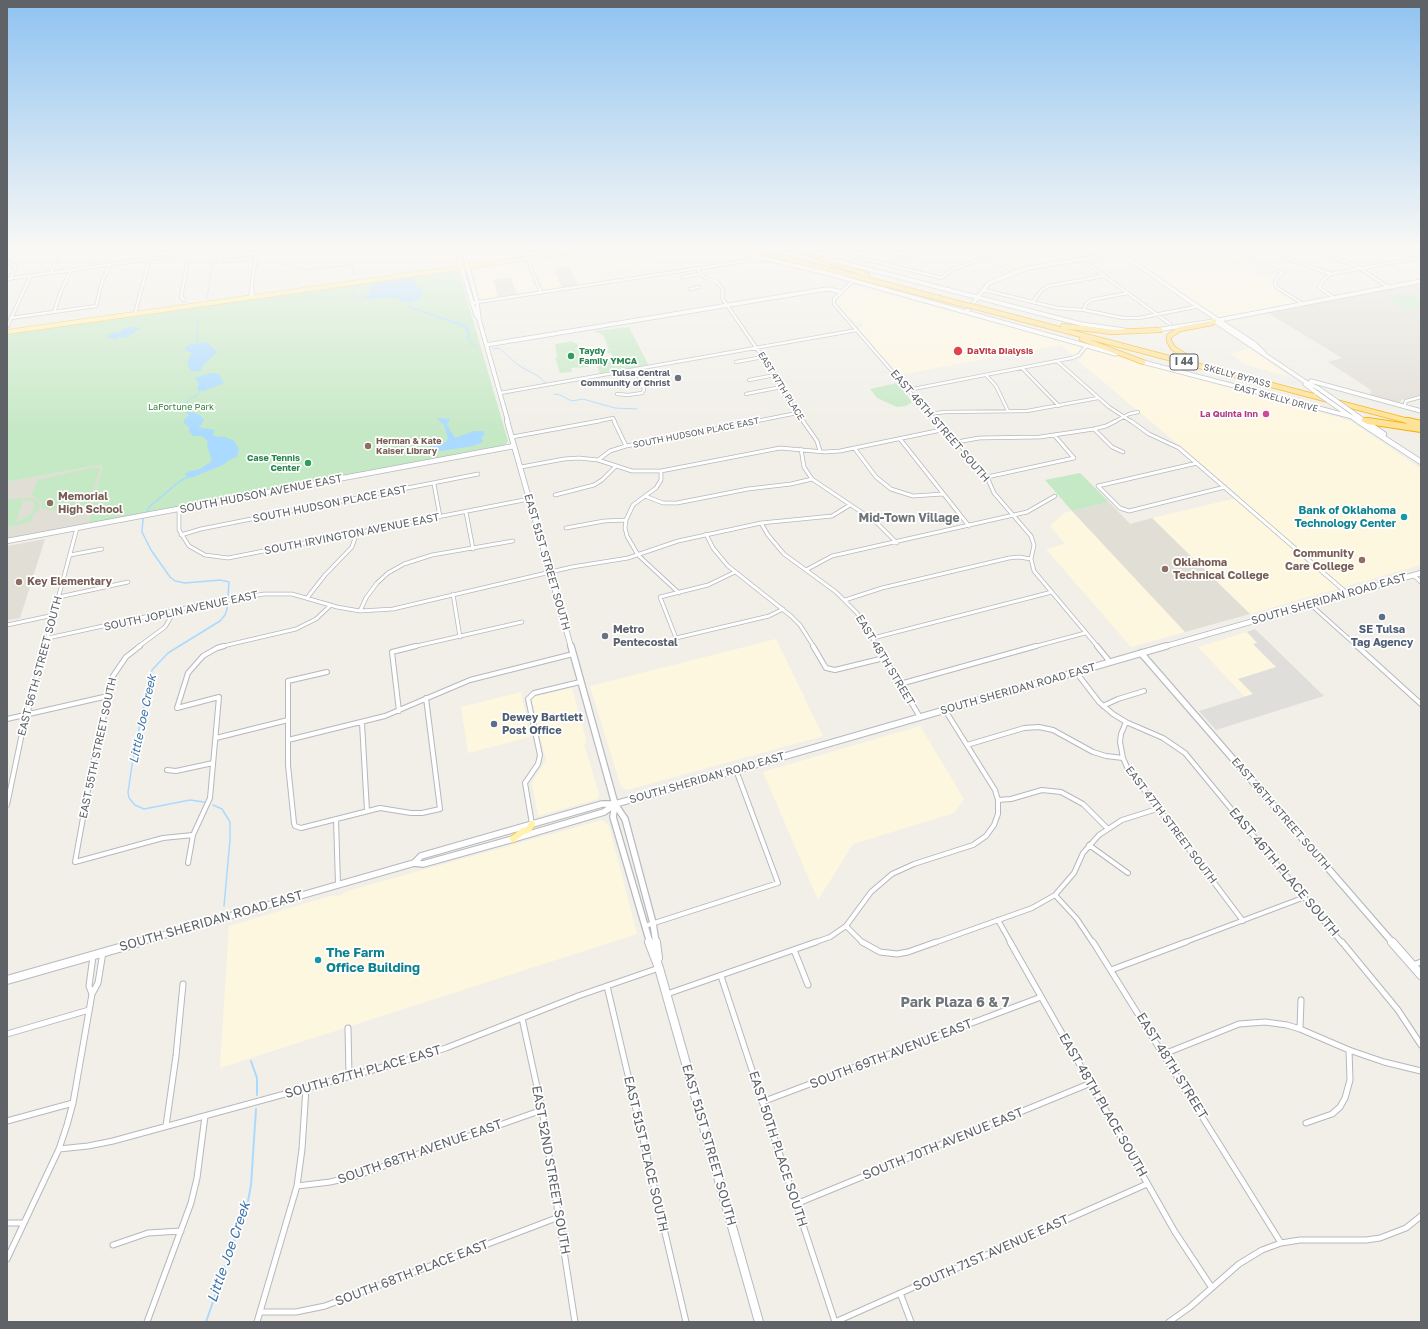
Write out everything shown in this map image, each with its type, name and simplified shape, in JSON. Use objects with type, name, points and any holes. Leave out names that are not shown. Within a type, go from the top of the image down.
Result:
[{"type":"highway","name":"SKELLY BYPASS","points":[[996,311],[1421,420]]},
{"type":"highway","points":[[1193,361],[1173,348],[1168,341],[1169,336],[1180,329],[1217,321]]},
{"type":"highway","name":"SKELLY BYPASS","points":[[1054,326],[1421,424]]},
{"type":"highway","points":[[1054,326],[1112,332],[1160,330]]},
{"type":"highway","points":[[1054,326],[1143,362]]},
{"type":"highway","points":[[1364,420],[1421,429]]},
{"type":"highway","points":[[1377,429],[1378,425],[1382,423]]},
{"type":"main road","points":[[7,329],[143,311]]},
{"type":"main road","name":"EAST 51ST STREET SOUTH","points":[[476,311],[500,393],[615,804],[623,814],[653,923],[659,968]]},
{"type":"main road","name":"EAST 51ST STREET SOUTH","points":[[479,311],[479,319]]},
{"type":"main road","points":[[486,345],[696,311]]},
{"type":"main road","name":"EAST SKELLY DRIVE","points":[[963,311],[1143,362],[1364,420]]},
{"type":"main road","points":[[1034,311],[1093,326],[1121,330],[1160,330],[1267,311]]},
{"type":"main road","points":[[1201,311],[1255,344],[1264,353],[1377,429],[1400,448]]},
{"type":"main road","points":[[1203,311],[1217,321]]},
{"type":"main road","points":[[1304,381],[1306,385],[1340,409],[1421,462]]},
{"type":"main road","points":[[1304,381],[1311,381],[1421,411]]},
{"type":"main road","name":"SOUTH HUDSON AVENUE EAST","points":[[7,542],[514,446]]},
{"type":"main road","name":"SOUTH SHERIDAN ROAD EAST","points":[[414,863],[421,856],[532,824],[602,804],[615,804],[736,770],[1421,573]]},
{"type":"main road","name":"EAST 46TH STREET SOUTH","points":[[1142,653],[1421,975]]},
{"type":"main road","name":"EAST 51ST STREET SOUTH","points":[[615,804],[613,817],[644,926],[667,994],[759,1322]]},
{"type":"main road","name":"SOUTH SHERIDAN ROAD EAST","points":[[7,980],[338,884],[414,863],[423,864],[513,839],[604,812],[615,804]]},
{"type":"main road","points":[[513,839],[522,831],[528,830],[532,824]]},
{"type":"street","points":[[7,329],[14,311]]},
{"type":"street","points":[[11,318],[61,311]]},
{"type":"street","name":"EAST 47TH PLACE","points":[[730,311],[775,375],[797,413],[817,441],[820,452]]},
{"type":"street","name":"EAST 46TH STREET SOUTH","points":[[841,311],[850,324],[854,326],[929,414],[946,429],[987,477],[994,493],[1029,532],[1034,548],[1031,559]]},
{"type":"street","points":[[1089,311],[1127,319],[1173,311]]},
{"type":"street","points":[[1153,311],[1170,324]]},
{"type":"street","points":[[500,393],[857,330]]},
{"type":"street","points":[[908,390],[1075,358],[1087,345]]},
{"type":"street","points":[[736,362],[763,357]]},
{"type":"street","points":[[1058,361],[1109,407],[1149,434],[1176,446],[1348,594]]},
{"type":"street","points":[[1022,368],[1059,406]]},
{"type":"street","points":[[617,394],[628,395],[642,393],[644,390],[643,385],[635,369]]},
{"type":"street","points":[[749,380],[775,375]]},
{"type":"street","points":[[986,375],[996,386],[1008,411]]},
{"type":"street","points":[[746,394],[781,387]]},
{"type":"street","points":[[1404,407],[1406,401],[1421,397]]},
{"type":"street","points":[[929,414],[945,412],[1008,411],[1059,406],[1098,398]]},
{"type":"street","points":[[957,442],[979,438],[1040,437],[1094,429],[1106,426],[1138,412]]},
{"type":"street","name":"SOUTH HUDSON PLACE EAST","points":[[598,460],[610,451],[626,446],[797,413]]},
{"type":"street","points":[[512,437],[613,418],[626,446]]},
{"type":"street","points":[[520,467],[564,459],[579,458],[598,460],[641,472],[660,472],[773,449],[791,448],[820,452],[840,451],[946,429]]},
{"type":"street","points":[[1094,429],[1112,447],[1123,452]]},
{"type":"street","points":[[987,477],[1074,458],[1054,435]]},
{"type":"street","points":[[900,439],[969,526]]},
{"type":"street","points":[[855,448],[876,477],[891,489],[913,496],[943,494]]},
{"type":"street","points":[[801,449],[801,459],[812,479],[876,522],[897,542]]},
{"type":"street","points":[[1197,463],[1098,486],[1120,508],[1129,511],[1225,487]]},
{"type":"street","points":[[554,494],[594,485],[602,480],[616,466]]},
{"type":"street","points":[[660,472],[661,480],[658,484],[632,505],[626,520],[625,528],[627,536],[638,555],[679,593]]},
{"type":"street","name":"SOUTH HUDSON PLACE EAST","points":[[181,535],[201,529],[434,484],[478,474]]},
{"type":"street","points":[[645,496],[663,503],[677,503],[748,489],[791,484],[812,479]]},
{"type":"street","points":[[434,484],[440,517]]},
{"type":"street","points":[[806,570],[816,563],[832,556],[1030,511],[1055,496]]},
{"type":"street","name":"SOUTH IRVINGTON AVENUE EAST","points":[[181,535],[189,546],[198,552],[211,557],[228,558],[529,499]]},
{"type":"street","name":"SOUTH JOPLIN AVENUE EAST","points":[[48,638],[234,598],[274,593],[292,594],[331,605],[360,611],[393,609],[550,572],[638,555],[674,542],[706,534],[780,520],[822,518],[832,516],[850,505]]},
{"type":"street","points":[[179,509],[178,524],[181,535]]},
{"type":"street","points":[[466,512],[473,549]]},
{"type":"street","points":[[566,528],[604,521],[626,520]]},
{"type":"street","name":"EAST 48TH STREET","points":[[761,523],[768,535],[778,547],[845,600],[857,613],[920,717]]},
{"type":"street","name":"EAST 56TH STREET SOUTH","points":[[7,805],[27,714],[77,528]]},
{"type":"street","points":[[307,598],[325,575],[352,547],[357,532]]},
{"type":"street","points":[[706,534],[717,554],[735,572],[783,609],[804,630],[824,665],[830,670],[884,658]]},
{"type":"street","points":[[360,611],[366,598],[377,583],[397,568],[425,556],[513,541]]},
{"type":"street","points":[[70,555],[102,549]]},
{"type":"street","points":[[845,600],[877,590],[1018,556],[1031,559],[1033,568],[1110,662]]},
{"type":"street","points":[[735,572],[717,582],[660,597],[676,638],[769,616],[783,609]]},
{"type":"street","points":[[1413,575],[1421,582]]},
{"type":"street","points":[[59,597],[128,582]]},
{"type":"street","points":[[873,638],[1052,592]]},
{"type":"street","points":[[453,594],[460,637]]},
{"type":"street","points":[[188,863],[193,835],[209,803],[219,697],[177,708],[184,684],[192,668],[203,656],[217,648],[296,629],[316,619],[331,605]]},
{"type":"street","points":[[1311,605],[1421,704]]},
{"type":"street","name":"EAST 55TH STREET SOUTH","points":[[172,611],[170,620],[161,630],[131,652],[119,665],[113,676],[93,763],[75,862],[163,838],[193,835]]},
{"type":"street","points":[[7,625],[54,615]]},
{"type":"street","points":[[399,711],[392,652],[522,622]]},
{"type":"street","points":[[900,684],[1085,633]]},
{"type":"street","points":[[288,740],[362,723],[399,711],[470,680],[573,654]]},
{"type":"street","points":[[327,672],[288,681],[288,765],[295,826],[303,828],[367,811],[385,808],[417,813],[440,809],[426,698]]},
{"type":"street","points":[[1076,672],[1103,706],[1126,722]]},
{"type":"street","points":[[532,824],[525,783],[538,764],[540,758],[528,702],[530,696],[534,693],[580,682]]},
{"type":"street","points":[[1103,706],[1118,699],[1144,691]]},
{"type":"street","points":[[7,719],[108,696]]},
{"type":"street","points":[[667,994],[830,937],[846,926],[871,892],[892,874],[905,867],[982,840],[994,825],[998,814],[998,800],[991,783],[945,710]]},
{"type":"street","points":[[216,738],[288,720]]},
{"type":"street","name":"EAST 47TH STREET SOUTH","points":[[1126,722],[1120,738],[1123,758],[1131,775],[1243,921]]},
{"type":"street","name":"EAST 46TH PLACE SOUTH","points":[[1126,722],[1163,738],[1185,753],[1398,1010],[1421,1045]]},
{"type":"street","points":[[362,723],[367,811]]},
{"type":"street","points":[[967,745],[1024,728],[1039,727],[1053,730],[1093,752],[1106,756],[1123,758]]},
{"type":"street","points":[[167,770],[176,772],[213,763]]},
{"type":"street","points":[[644,926],[778,883],[736,770]]},
{"type":"street","points":[[998,800],[1011,799],[1042,790],[1061,792],[1079,802],[1108,829]]},
{"type":"street","points":[[846,926],[859,940],[869,947],[880,952],[897,954],[908,952],[1032,908],[1055,896],[1069,880],[1089,845],[1108,829],[1122,820],[1157,809]]},
{"type":"street","points":[[336,819],[338,884]]},
{"type":"street","points":[[1089,845],[1128,874]]},
{"type":"street","name":"EAST 48TH STREET","points":[[1055,896],[1082,927],[1111,970],[1281,1243]]},
{"type":"street","points":[[1111,970],[1305,897]]},
{"type":"street","name":"EAST 48TH PLACE SOUTH","points":[[998,920],[1188,1255],[1212,1288]]},
{"type":"street","points":[[794,950],[808,985]]},
{"type":"street","points":[[7,1260],[23,1222],[59,1148],[73,1103],[92,994],[98,983],[103,952]]},
{"type":"street","points":[[92,994],[89,986],[93,955]]},
{"type":"street","points":[[1413,965],[1421,962]]},
{"type":"street","name":"SOUTH 67TH PLACE EAST","points":[[59,1148],[101,1144],[446,1048],[607,986],[659,968]]},
{"type":"street","name":"EAST 50TH PLACE SOUTH","points":[[721,976],[835,1322]]},
{"type":"street","points":[[166,1126],[176,1056],[183,984]]},
{"type":"street","name":"EAST 51ST PLACE SOUTH","points":[[607,986],[686,1322]]},
{"type":"street","name":"SOUTH 69TH AVENUE EAST","points":[[762,1102],[1041,997]]},
{"type":"street","points":[[1300,1029],[1301,1000]]},
{"type":"street","points":[[7,1034],[89,1010]]},
{"type":"street","name":"EAST 52ND STREET SOUTH","points":[[522,1018],[542,1110],[560,1217],[575,1322]]},
{"type":"street","points":[[1164,1054],[1239,1024],[1265,1022],[1300,1029],[1349,1050],[1384,1062],[1421,1071]]},
{"type":"street","points":[[348,1028],[349,1076]]},
{"type":"street","points":[[1306,1123],[1332,1114],[1343,1102],[1350,1080],[1349,1050]]},
{"type":"street","name":"SOUTH 70TH AVENUE EAST","points":[[796,1204],[1090,1084]]},
{"type":"street","points":[[257,1322],[297,1186],[302,1149],[306,1088]]},
{"type":"street","points":[[7,1121],[73,1103]]},
{"type":"street","name":"SOUTH 68TH AVENUE EAST","points":[[297,1186],[330,1182],[356,1176],[542,1110]]},
{"type":"street","points":[[147,1322],[191,1203],[197,1178],[205,1116]]},
{"type":"street","name":"SOUTH 71ST AVENUE EAST","points":[[835,1322],[1147,1184]]},
{"type":"street","points":[[1170,1322],[1190,1308],[1246,1259],[1262,1250],[1281,1243],[1300,1240],[1366,1240],[1380,1238],[1406,1228],[1421,1216]]},
{"type":"street","name":"SOUTH 68TH PLACE EAST","points":[[260,1312],[296,1312],[325,1306],[560,1217]]},
{"type":"street","points":[[7,1223],[23,1222]]},
{"type":"street","points":[[113,1245],[148,1233],[180,1231]]},
{"type":"street","points":[[900,1293],[911,1322]]},
{"type":"shaded area","points":[[844,311],[950,311],[1081,347],[1074,356],[1061,345],[899,375],[858,328],[863,326],[862,323],[852,321]]},
{"type":"shaded area","points":[[1210,311],[1253,311],[1219,317]]},
{"type":"shaded area","points":[[1278,311],[1421,311],[1421,395],[1401,400],[1400,403],[1370,397],[1371,390],[1328,362],[1342,358],[1268,313]]},
{"type":"shaded area","points":[[1087,348],[1351,421],[1421,469],[1421,565],[1250,614],[1152,518],[1241,497],[1077,360],[1082,357]]},
{"type":"shaded area","points":[[1249,348],[1290,377],[1244,364],[1231,354]]},
{"type":"shaded area","name":"Memorial High School","points":[[100,465],[102,467],[88,524],[7,539],[7,482]]},
{"type":"shaded area","name":"Oklahoma Technical College","points":[[1109,502],[1130,524],[1152,518],[1250,614],[1185,632],[1072,511]]},
{"type":"shaded area","points":[[1072,511],[1185,632],[1131,647],[1046,549],[1065,544],[1050,526],[1064,513]]},
{"type":"shaded area","name":"Key Elementary","points":[[45,539],[20,618],[7,620],[7,546]]},
{"type":"shaded area","points":[[1255,629],[1324,696],[1216,730],[1199,711],[1253,694],[1238,679],[1276,667],[1253,644],[1257,643],[1247,632]]},
{"type":"shaded area","points":[[1247,632],[1257,643],[1254,644],[1276,667],[1239,679],[1253,694],[1245,697],[1198,647]]},
{"type":"shaded area","points":[[776,639],[823,736],[627,790],[621,787],[590,686]]},
{"type":"shaded area","points":[[572,688],[587,743],[584,744],[599,794],[598,798],[538,816],[532,782],[546,761],[532,700],[534,697]]},
{"type":"shaded area","points":[[521,692],[530,737],[468,753],[461,707]]},
{"type":"shaded area","points":[[920,726],[964,799],[954,813],[853,844],[818,900],[763,772]]},
{"type":"shaded area","points":[[602,820],[609,826],[637,934],[220,1068],[229,926],[334,895],[336,897],[351,890]]},
{"type":"green space","name":"LaFortune Park","points":[[167,311],[470,311],[508,441],[504,446],[88,524],[102,467],[100,465],[7,482],[7,334]]},
{"type":"green space","points":[[629,327],[649,366],[600,374],[597,365],[614,360],[611,353],[608,353],[607,351],[609,350],[603,335],[594,331]]},
{"type":"green space","name":"Taydy Family YMCA","points":[[573,341],[574,343],[577,343],[578,346],[582,346],[589,367],[571,368],[572,372],[560,373],[555,357],[557,357],[555,344]]},
{"type":"green space","points":[[897,383],[912,402],[906,406],[897,407],[877,398],[870,389]]},
{"type":"green space","points":[[96,467],[100,469],[89,505],[49,510],[41,508],[42,502],[32,495],[37,480]]},
{"type":"green space","points":[[1080,473],[1109,502],[1072,511],[1045,480]]},
{"type":"green space","points":[[31,498],[37,500],[40,505],[38,511],[33,515],[31,522],[7,527],[7,500]],"holes":[[[23,500],[33,501],[35,507],[30,515],[16,522]]]},
{"type":"water","points":[[418,311],[424,311],[466,325],[470,331],[469,340],[474,345],[477,345],[478,348],[472,345],[467,339],[468,334],[464,327]]},
{"type":"water","points":[[124,328],[140,328],[127,338],[105,338],[114,332],[119,333]]},
{"type":"water","points":[[206,342],[217,351],[215,355],[205,363],[200,371],[191,371],[188,366],[188,360],[192,353],[185,350],[185,347]]},
{"type":"water","points":[[210,373],[219,374],[224,383],[204,391],[197,390],[199,384],[195,378]]},
{"type":"water","points":[[180,403],[183,403],[184,406],[192,412],[200,415],[204,420],[198,427],[215,430],[213,434],[214,436],[225,437],[234,441],[239,449],[237,457],[229,460],[223,465],[193,477],[189,478],[185,475],[187,472],[200,469],[212,461],[207,445],[208,441],[202,436],[193,436],[189,431],[189,427],[184,423],[184,420],[189,415],[176,407]]},
{"type":"water","points":[[437,419],[450,419],[447,425],[455,438],[474,431],[483,431],[485,435],[481,437],[483,442],[473,446],[434,452],[404,453],[407,450],[426,448],[446,442],[448,438],[444,425]]},
{"type":"waterway","name":"Little Joe Creek","points":[[197,344],[198,317]]},
{"type":"waterway","name":"Little Joe Creek","points":[[493,349],[499,348],[518,365],[538,376],[546,383]]},
{"type":"waterway","name":"Little Joe Creek","points":[[183,404],[197,395],[200,390]]},
{"type":"waterway","name":"Little Joe Creek","points":[[554,394],[560,395],[572,401],[583,399],[615,408],[637,409]]},
{"type":"waterway","name":"Little Joe Creek","points":[[188,477],[180,481],[149,507],[143,519],[142,532],[151,550],[170,577],[175,581],[185,583],[220,580],[229,582],[227,609],[225,615],[220,621],[168,653],[152,670],[134,752],[128,792],[129,798],[135,805],[144,809],[190,800],[204,802]]},
{"type":"waterway","name":"Little Joe Creek","points":[[213,805],[222,809],[230,822],[230,840],[224,906]]},
{"type":"waterway","name":"Little Joe Creek","points":[[251,1061],[257,1078],[257,1095]]},
{"type":"waterway","name":"Little Joe Creek","points":[[206,1322],[248,1201],[251,1185],[256,1109]]},
{"type":"place","name":"DaVita Dialysis","points":[[958,351]]},
{"type":"place","name":"Taydy Family YMCA","points":[[571,356]]},
{"type":"place","name":"Tulsa Central Community of Christ","points":[[678,378]]},
{"type":"place","name":"La Quinta Inn","points":[[1266,414]]},
{"type":"place","name":"Herman & Kate Kaiser Library","points":[[368,446]]},
{"type":"place","name":"Case Tennis Center","points":[[308,463]]},
{"type":"place","name":"Memorial High School","points":[[50,503]]},
{"type":"place","name":"Bank of Oklahoma Technology Center","points":[[1404,517]]},
{"type":"place","name":"Community Care College","points":[[1362,560]]},
{"type":"place","name":"Oklahoma Technical College","points":[[1165,569]]},
{"type":"place","name":"Key Elementary","points":[[19,582]]},
{"type":"place","name":"SE Tulsa Tag Agency","points":[[1382,617]]},
{"type":"place","name":"Metro Pentecostal","points":[[605,636]]},
{"type":"place","name":"Dewey Bartlett Post Office","points":[[494,724]]},
{"type":"place","name":"The Farm Office Building","points":[[318,960]]},
{"type":"district","name":"Mid-Town Village","points":[[909,518]]},
{"type":"district","name":"Park Plaza 6 & 7","points":[[955,1003]]}]
